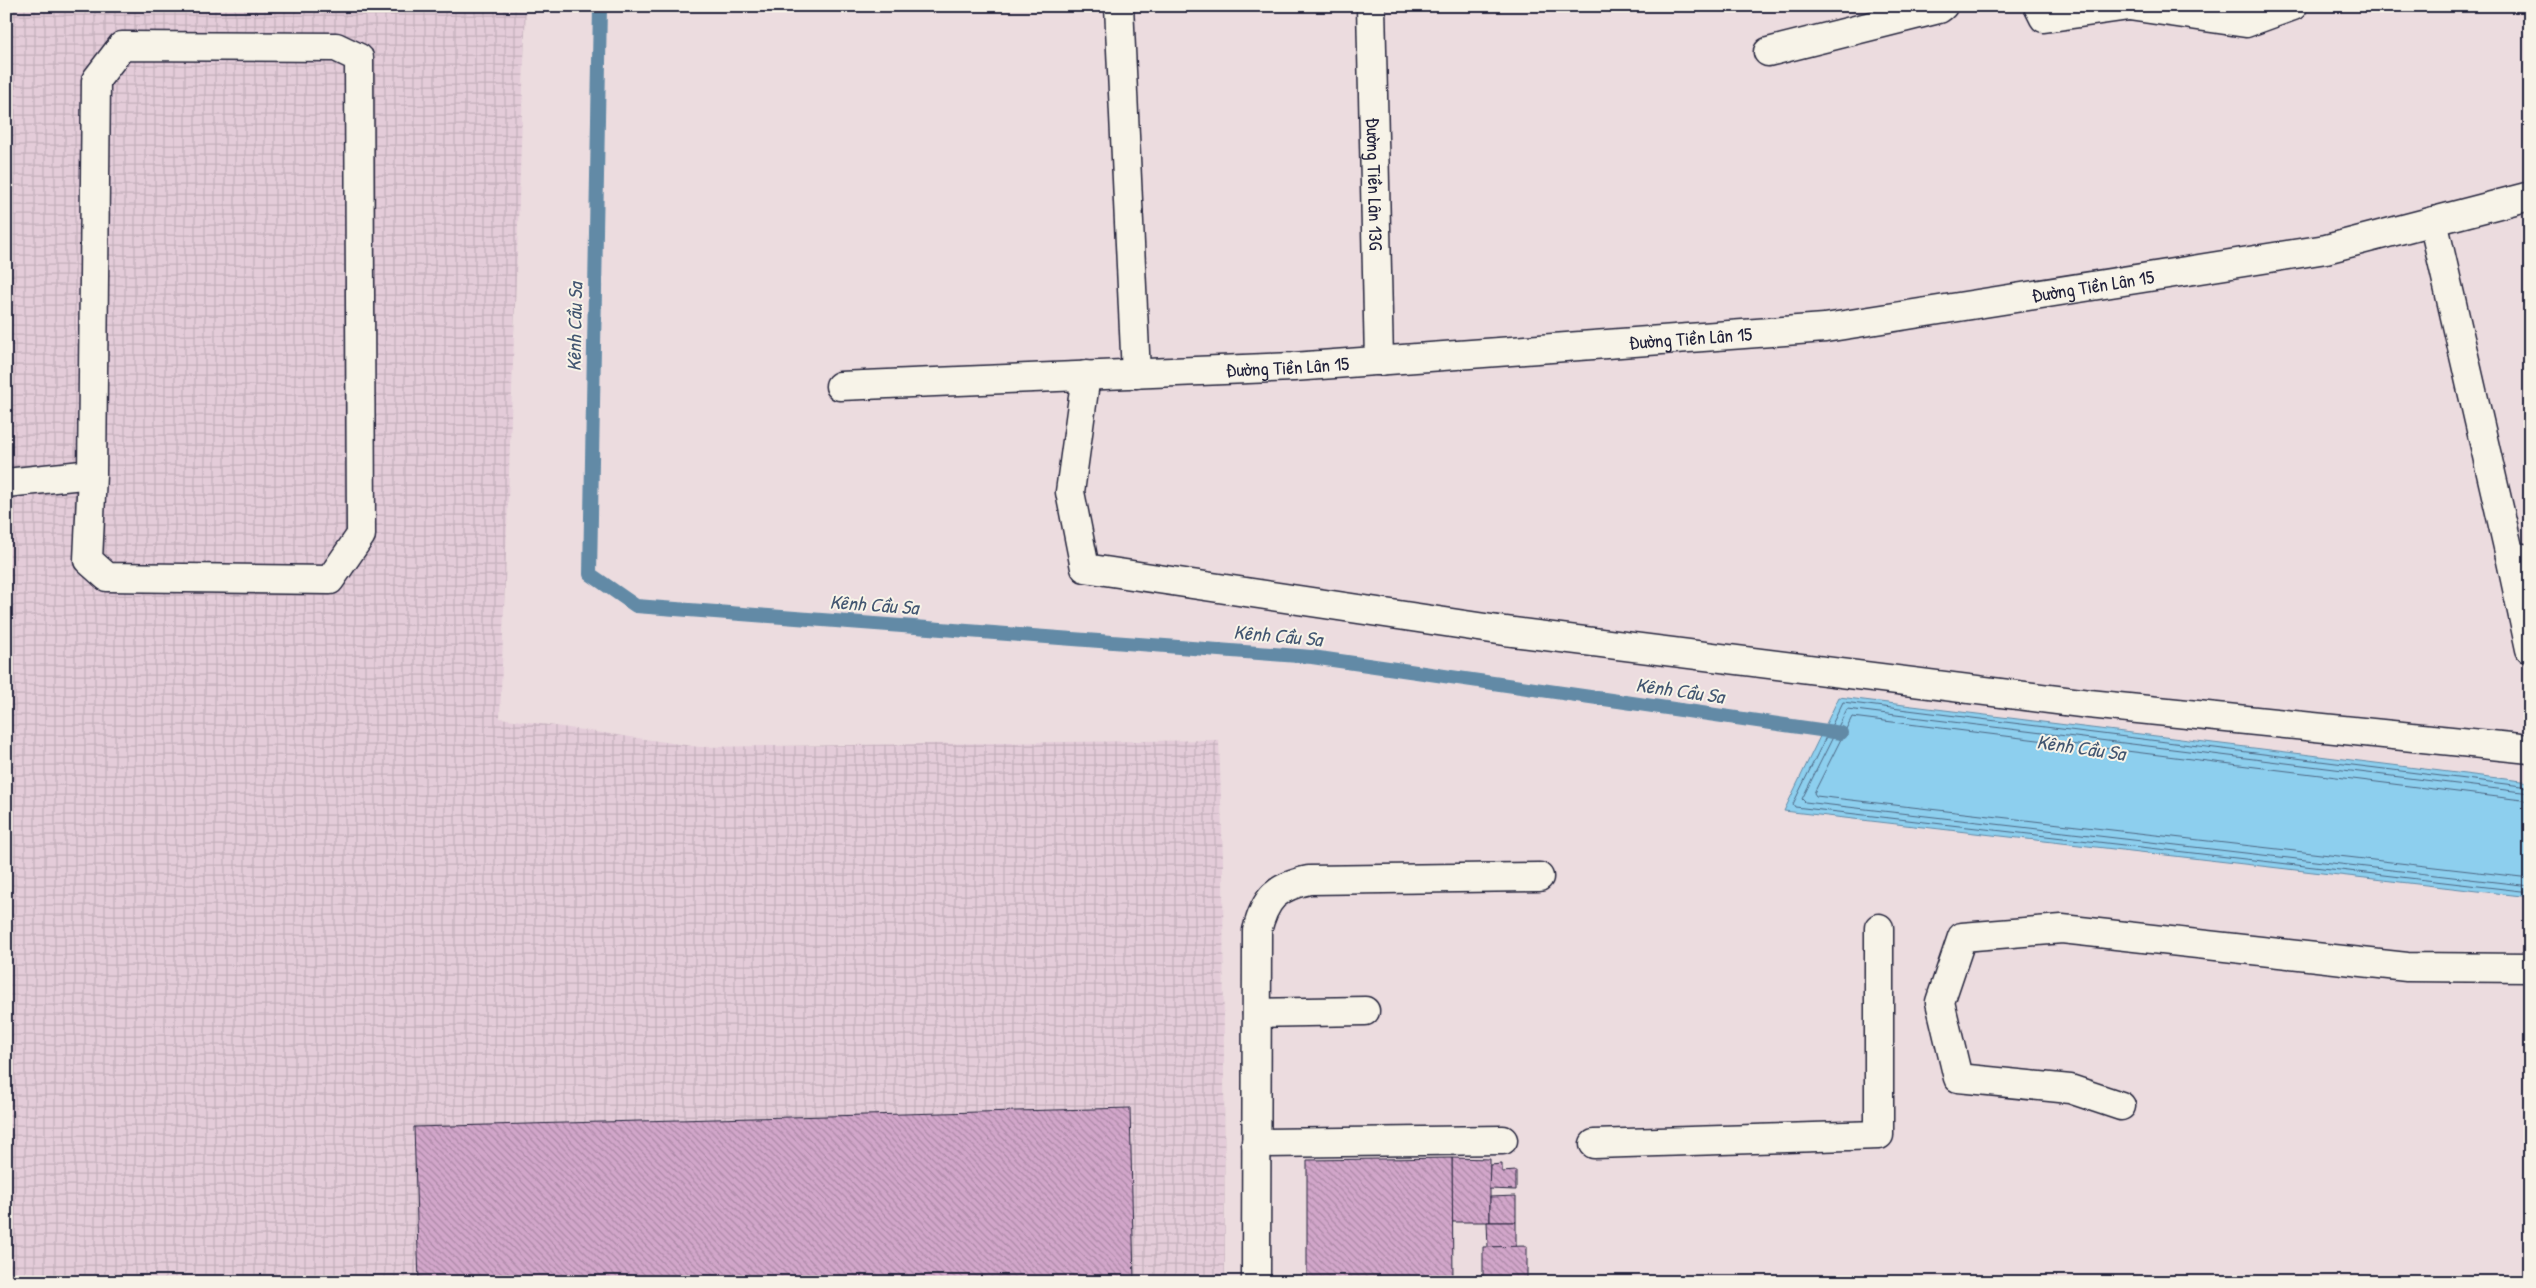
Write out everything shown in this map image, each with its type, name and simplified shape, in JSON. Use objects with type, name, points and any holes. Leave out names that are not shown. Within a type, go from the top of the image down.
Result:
[{"type":"street","points":[[1119,6],[1136,374]]},
{"type":"street","name":"Đường Tiền Lân 13G","points":[[1371,6],[1378,361]]},
{"type":"street","points":[[1768,52],[1939,9],[1943,6]]},
{"type":"street","points":[[2038,6],[2044,18],[2129,6],[2246,23],[2293,6]]},
{"type":"street","points":[[122,46],[336,47],[359,58],[361,535],[330,580],[107,577],[88,560],[92,474],[96,80],[122,46]]},
{"type":"street","name":"Đường Tiền Lân 15","points":[[840,386],[1136,374],[1378,361],[1825,328],[2326,249],[2530,196]]},
{"type":"street","points":[[2434,221],[2520,558],[2530,649]]},
{"type":"street","points":[[1086,376],[1070,492],[1085,568],[1565,639],[2089,704],[2530,749]]},
{"type":"street","points":[[6,483],[92,474]]},
{"type":"street","points":[[1256,1282],[1257,931],[1261,915],[1269,900],[1290,884],[1309,880],[1538,877]]},
{"type":"street","points":[[1594,1144],[1879,1135],[1879,928]]},
{"type":"street","points":[[2121,1106],[2070,1089],[1958,1078],[1940,1002],[1962,937],[2062,929],[2407,967],[2530,968]]},
{"type":"street","points":[[1256,1013],[1365,1011]]},
{"type":"street","points":[[1256,1143],[1503,1140]]},
{"type":"shaded area","points":[[6,6],[526,6],[500,718],[699,747],[1219,740],[1223,861],[1225,1282],[6,1282]]},
{"type":"water","points":[[1839,697],[2530,782],[2530,897],[1784,811]]},
{"type":"building","points":[[1130,1108],[1134,1282],[419,1282],[414,1127]]},
{"type":"building","points":[[1452,1158],[1490,1159],[1490,1222],[1452,1222]]},
{"type":"building","points":[[1452,1158],[1453,1282],[1307,1282],[1307,1160]]},
{"type":"building","points":[[1502,1164],[1502,1172],[1516,1171],[1516,1190],[1489,1189],[1490,1165]]},
{"type":"building","points":[[1516,1196],[1516,1222],[1490,1222],[1490,1197]]},
{"type":"building","points":[[1487,1222],[1516,1222],[1516,1247],[1488,1247]]},
{"type":"building","points":[[1527,1246],[1527,1282],[1483,1282],[1483,1247]]},
{"type":"waterway","name":"Kênh Cầu Sa","points":[[600,6],[590,574],[636,606],[1312,657],[1841,733]]}]
